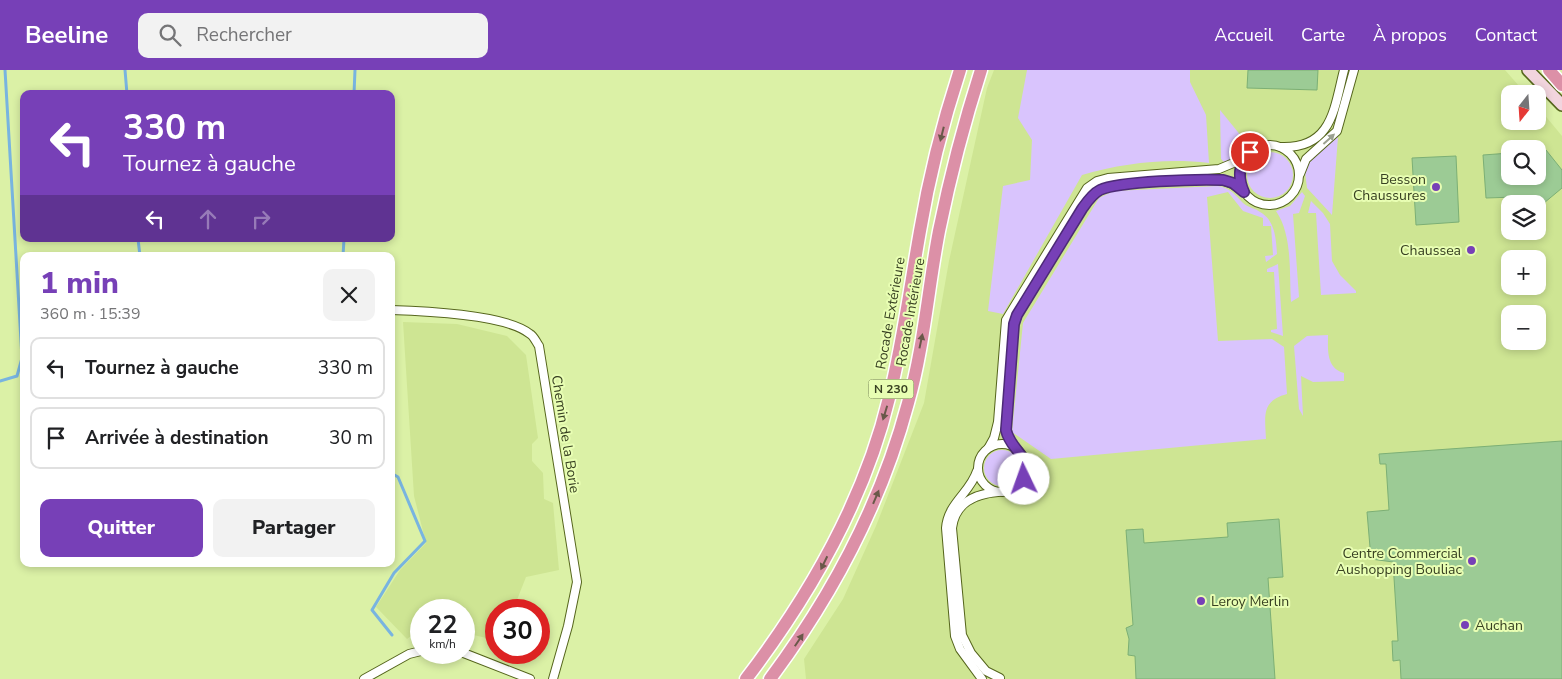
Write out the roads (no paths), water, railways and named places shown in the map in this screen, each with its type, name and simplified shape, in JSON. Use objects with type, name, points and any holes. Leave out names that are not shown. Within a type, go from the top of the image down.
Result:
[{"type":"highway","name":"Rocade Extérieure","points":[[746,679],[785,628],[819,573],[850,509],[869,462],[891,391],[907,315],[920,230],[958,70]]},
{"type":"highway","name":"Rocade Intérieure","points":[[770,679],[799,640],[834,585],[867,518],[888,466],[908,402],[926,319],[939,233],[954,160],[981,70]]},
{"type":"highway","points":[[968,111],[986,70]]},
{"type":"highway","points":[[1549,70],[1562,85]]},
{"type":"main road","points":[[1528,70],[1562,105]]},
{"type":"main road","points":[[1542,70],[1562,91]]},
{"type":"street","points":[[982,679],[960,649],[955,636],[946,528],[950,510],[974,482],[980,457],[994,438],[998,422],[1006,320],[1088,188],[1096,181],[1108,178],[1219,169],[1243,159],[1259,147],[1269,145],[1279,147],[1303,145],[1320,135],[1327,126],[1344,70]]},
{"type":"street","points":[[1012,446],[1006,430],[1014,324],[1017,315],[1042,274],[1094,194],[1101,190],[1120,186],[1211,179],[1233,183],[1259,204],[1277,204],[1292,195],[1297,188],[1299,176],[1306,159],[1337,131],[1354,70]]},
{"type":"street","points":[[1279,147],[1295,160],[1299,176]]},
{"type":"street","points":[[1243,159],[1239,176],[1244,192]]},
{"type":"street","name":"Chemin de la Borie","points":[[395,310],[452,314],[505,323],[532,334],[538,346],[577,582],[568,626],[553,679]]},
{"type":"street","points":[[989,446],[1005,443],[1012,446],[1024,457],[1026,473],[1024,479],[1015,489],[976,496],[964,502],[956,512],[952,528],[962,635],[966,645],[986,671],[1001,679]]},
{"type":"street","points":[[977,471],[984,484],[998,492]]},
{"type":"street","points":[[364,679],[410,654]]},
{"type":"street","points":[[475,657],[530,679]]},
{"type":"waterway","points":[[5,70],[20,324]]},
{"type":"waterway","points":[[125,70],[127,90]]},
{"type":"waterway","points":[[354,90],[355,70]]},
{"type":"waterway","points":[[138,242],[140,252]]},
{"type":"waterway","points":[[343,252],[344,242]]},
{"type":"waterway","points":[[0,381],[17,376],[20,365]]},
{"type":"waterway","points":[[392,635],[372,610],[394,573],[425,541],[398,477],[395,475]]},
{"type":"place","name":"Besson Chaussures","points":[[1436,187]]},
{"type":"place","name":"Chaussea","points":[[1471,250]]},
{"type":"place","name":"Centre Commercial Aushopping Bouliac","points":[[1472,561]]},
{"type":"place","name":"Leroy Merlin","points":[[1201,601]]},
{"type":"place","name":"Auchan","points":[[1465,625]]}]
